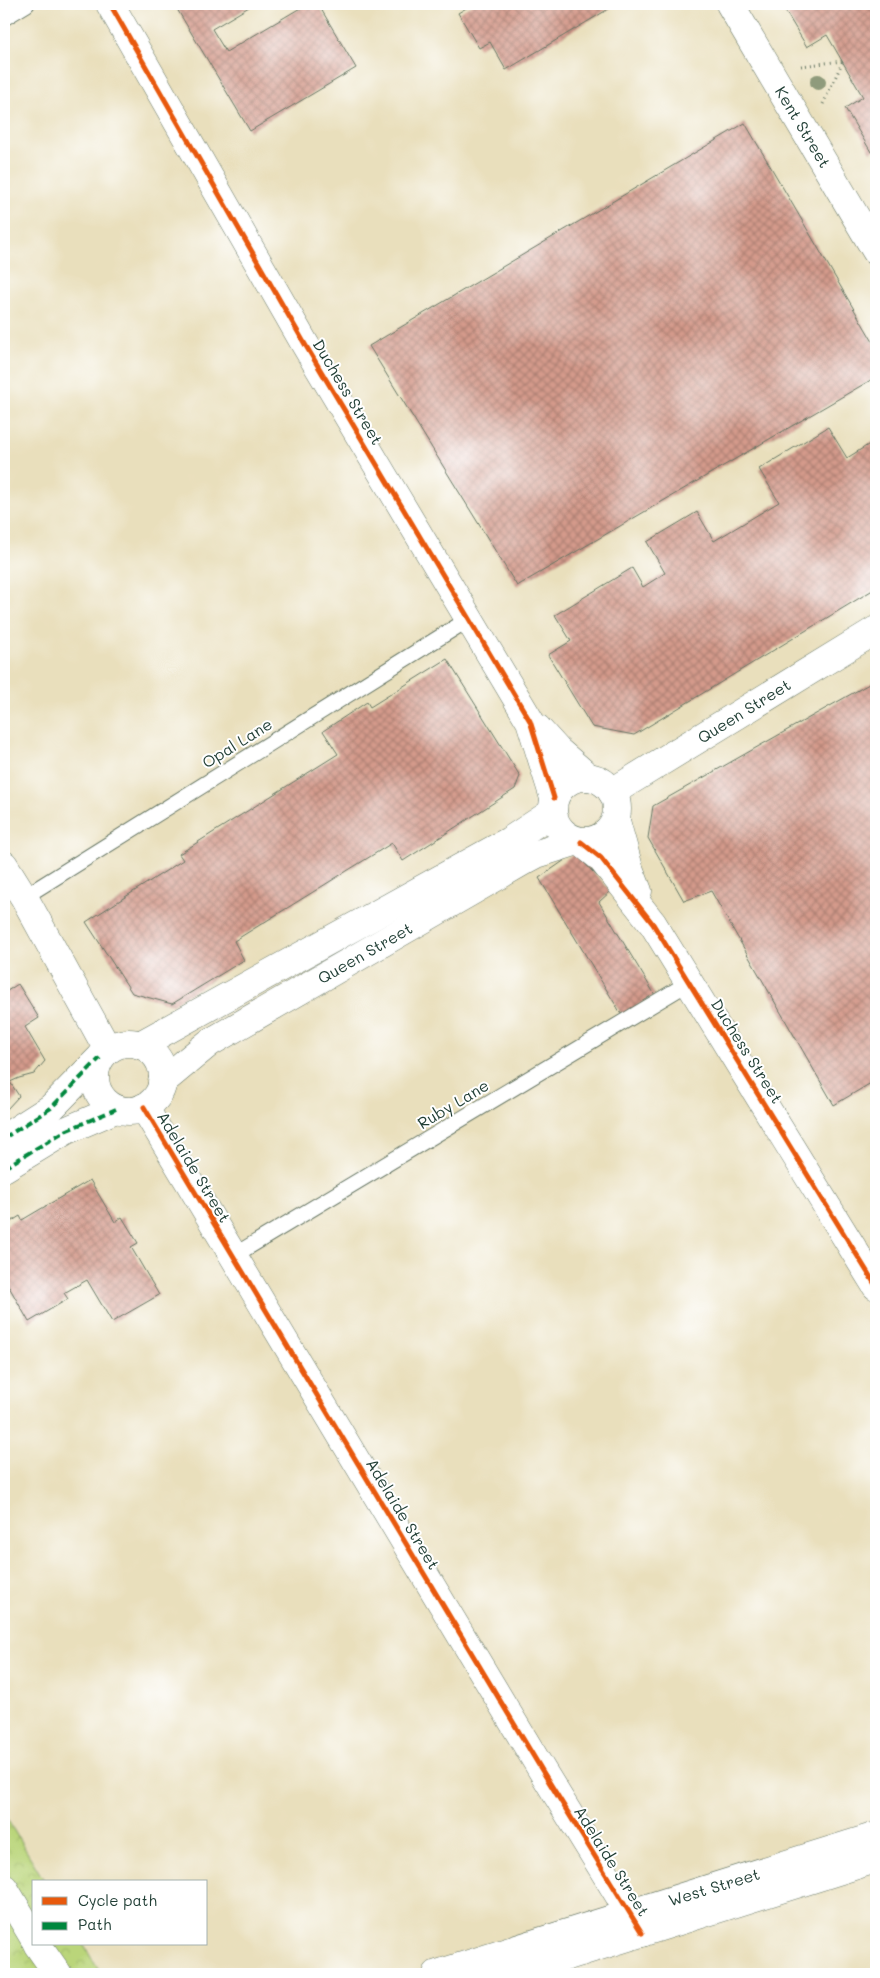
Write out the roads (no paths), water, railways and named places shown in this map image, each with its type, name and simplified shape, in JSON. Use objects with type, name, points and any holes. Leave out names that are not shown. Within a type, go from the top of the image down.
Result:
[{"type":"street","name":"Duchess Street","points":[[110,4],[306,346],[530,722],[557,750],[588,777]]},
{"type":"street","name":"Kent Street","points":[[730,4],[876,252]]},
{"type":"street","name":"Queen Street","points":[[612,792],[876,630]]},
{"type":"street","name":"Duchess Street","points":[[530,722],[554,805]]},
{"type":"street","points":[[588,777],[602,781],[612,792],[617,806],[616,821],[608,833],[595,840],[579,841],[566,835],[557,825],[554,805],[562,786],[574,778],[588,777]]},
{"type":"street","name":"Queen Street","points":[[140,1045],[510,841],[554,805]]},
{"type":"street","name":"Duchess Street","points":[[616,821],[629,868],[653,924]]},
{"type":"street","name":"Duchess Street","points":[[579,841],[601,858],[653,924],[876,1286]]},
{"type":"street","name":"Queen Street","points":[[162,1082],[209,1043],[513,867],[537,854],[579,841]]},
{"type":"street","points":[[4,865],[24,897],[104,1054]]},
{"type":"street","points":[[4,1138],[51,1108],[104,1054],[123,1044],[140,1045],[154,1055],[160,1065],[162,1082],[159,1093],[152,1103],[133,1111],[116,1109],[106,1102],[96,1086],[95,1074],[104,1054]]},
{"type":"street","name":"Adelaide Street","points":[[144,1107],[636,1923]]},
{"type":"street","points":[[4,1168],[65,1131],[116,1109]]},
{"type":"street","name":"West Street","points":[[511,1974],[636,1923],[876,1836]]},
{"type":"street","name":"West Street","points":[[437,1974],[876,1859]]},
{"type":"street","points":[[4,1888],[32,1935]]},
{"type":"street","points":[[38,1946],[45,1974]]},
{"type":"street","points":[[38,1946],[58,1974]]},
{"type":"lane","points":[[4,18],[27,4]]},
{"type":"lane","name":"Opal Lane","points":[[24,897],[469,619]]},
{"type":"lane","name":"Ruby Lane","points":[[233,1256],[690,982]]}]
